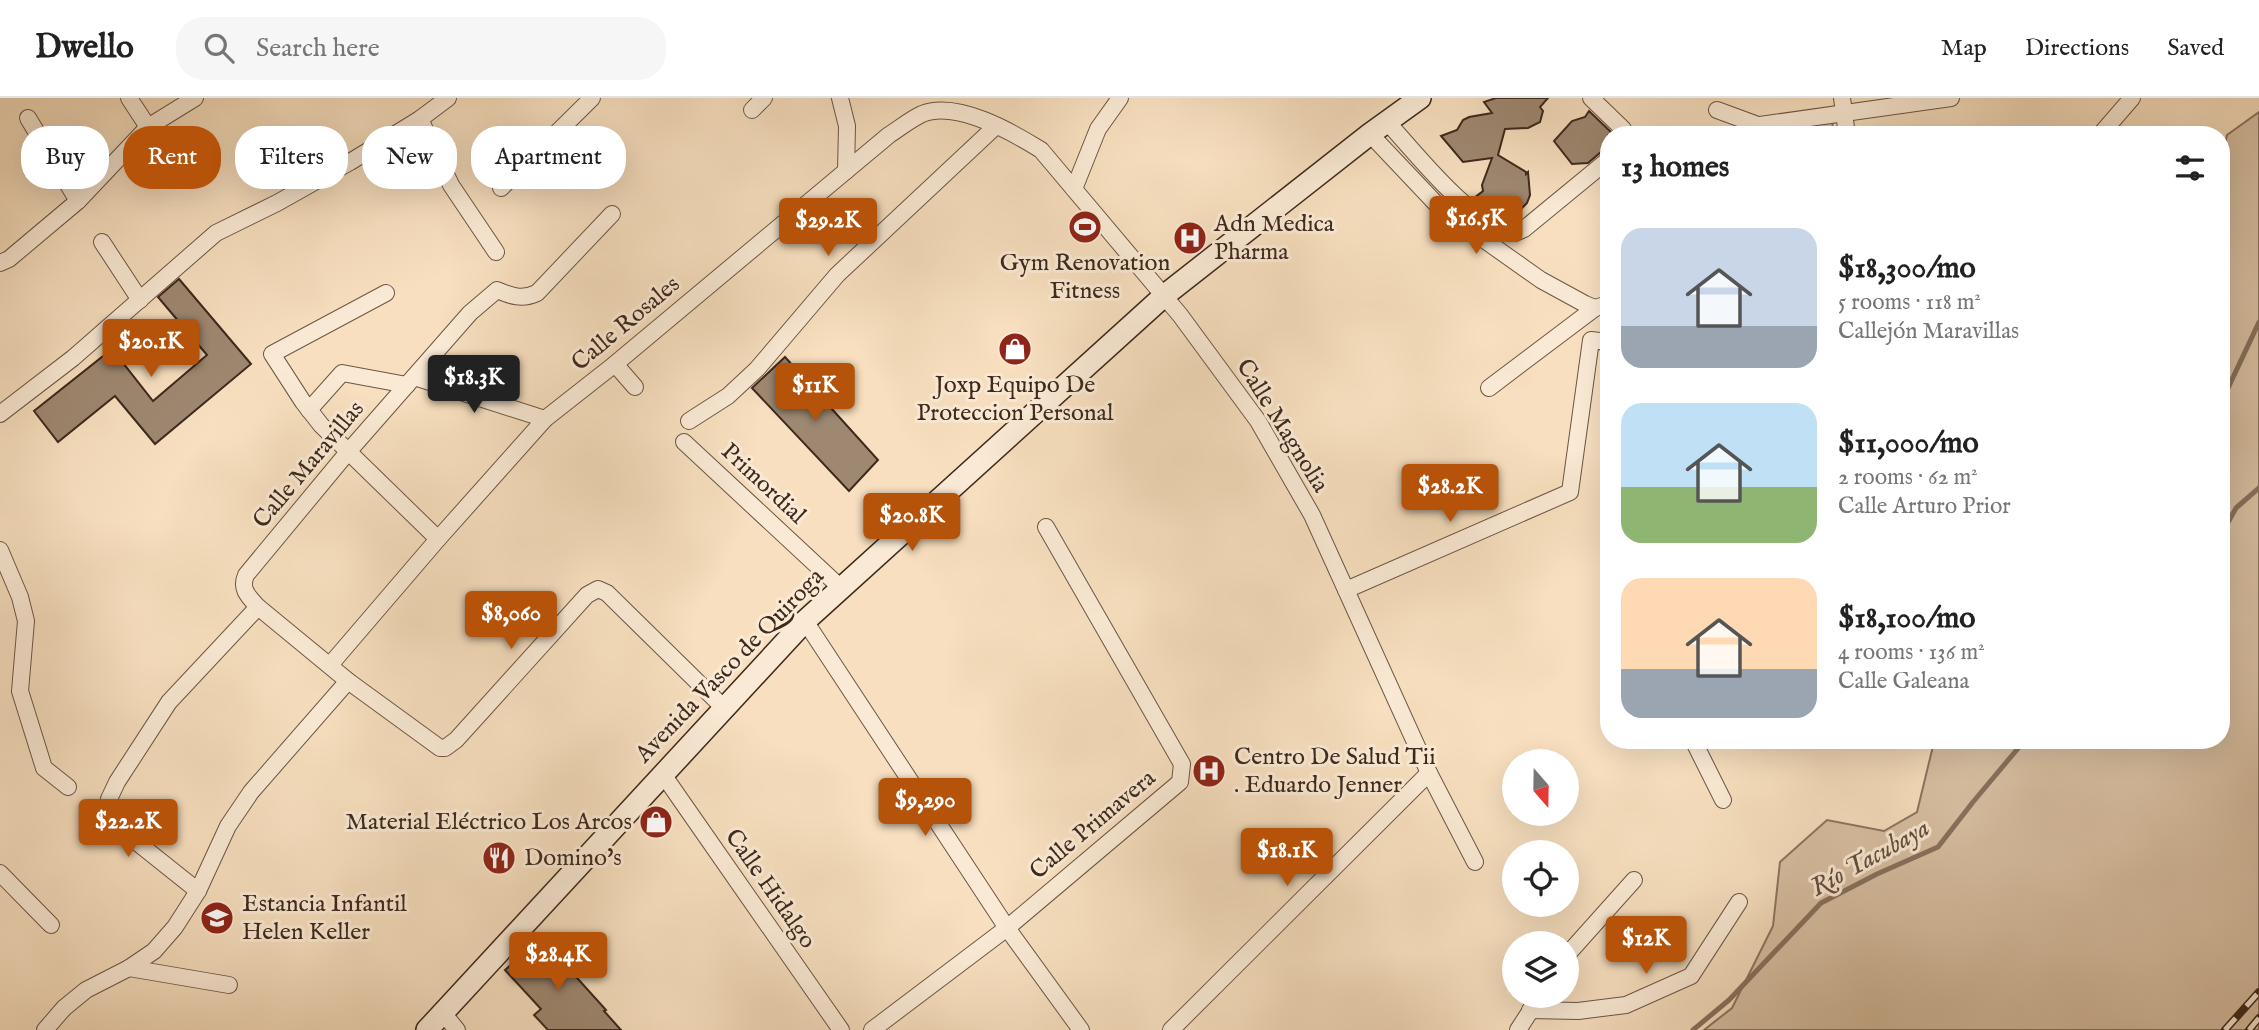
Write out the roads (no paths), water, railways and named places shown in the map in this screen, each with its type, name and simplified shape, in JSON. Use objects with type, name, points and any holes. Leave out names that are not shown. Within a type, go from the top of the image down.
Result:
[{"type":"main road","name":"Avenida Vasco de Quiroga","points":[[427,1030],[805,621],[1164,295],[1420,98]]},
{"type":"street","points":[[129,98],[147,126]]},
{"type":"street","points":[[150,126],[195,98]]},
{"type":"street","points":[[0,414],[73,358],[216,233],[277,203],[420,119],[448,98]]},
{"type":"street","points":[[564,126],[593,98]]},
{"type":"street","points":[[752,110],[764,98]]},
{"type":"street","points":[[1074,189],[1098,129],[1120,98]]},
{"type":"street","points":[[1591,98],[1620,126]]},
{"type":"street","points":[[1717,110],[1760,125],[1843,106],[1951,98]]},
{"type":"street","points":[[2108,126],[2132,98]]},
{"type":"street","points":[[842,99],[847,126],[846,171]]},
{"type":"street","points":[[1843,106],[1846,126]]},
{"type":"street","name":"Calle Magnolia","points":[[924,113],[948,111],[969,115],[1017,135],[1041,150],[1164,295],[1258,421],[1312,515],[1429,773],[1475,862]]},
{"type":"street","name":"Calle Rosales","points":[[330,665],[545,419],[615,364],[889,135],[924,113]]},
{"type":"street","points":[[29,118],[78,201]]},
{"type":"street","points":[[420,119],[451,185],[496,252]]},
{"type":"street","points":[[689,421],[727,396],[757,369],[836,275],[996,126]]},
{"type":"street","points":[[1378,128],[1475,212],[1506,231],[1515,233],[1524,229],[1600,167]]},
{"type":"street","points":[[1378,128],[1442,210],[1541,280],[1585,304],[1600,306]]},
{"type":"street","points":[[0,244],[5,261],[78,201],[123,153]]},
{"type":"street","name":"Calle Maravillas","points":[[258,607],[245,593],[243,583],[246,575],[348,452],[470,313],[496,290],[513,297],[530,296],[537,292],[612,214]]},
{"type":"street","points":[[102,242],[140,300]]},
{"type":"street","points":[[386,293],[272,354],[321,425],[438,539]]},
{"type":"street","points":[[1489,388],[1600,307]]},
{"type":"street","points":[[1346,590],[1570,492],[1591,340],[1600,341]]},
{"type":"street","points":[[615,364],[635,387]]},
{"type":"street","points":[[309,410],[342,373],[411,381],[545,419]]},
{"type":"street","name":"Primordial","points":[[684,442],[841,588]]},
{"type":"street","name":"Calle Primavera","points":[[872,1030],[1007,928],[1180,782],[1182,764],[1046,527]]},
{"type":"street","points":[[0,550],[20,597],[26,621],[20,691],[44,768],[68,787]]},
{"type":"street","points":[[198,891],[119,828],[110,815],[109,799],[117,782],[169,702],[258,607],[348,681],[435,746],[445,748],[456,740],[587,594],[598,589],[607,593],[723,707]]},
{"type":"street","points":[[805,621],[1007,928],[1081,1030]]},
{"type":"street","points":[[45,1030],[64,1008],[86,990],[130,968],[155,951],[175,928],[198,891],[228,826],[251,792],[348,681]]},
{"type":"street","points":[[1698,749],[1723,800]]},
{"type":"street","points":[[1171,1030],[1429,773]]},
{"type":"street","name":"Calle Hidalgo","points":[[662,774],[841,1030]]},
{"type":"street","points":[[0,873],[51,925]]},
{"type":"street","points":[[1579,941],[1634,880]]},
{"type":"street","points":[[1518,1030],[1530,1010],[1578,1012],[1626,1004],[1691,976],[1739,902]]},
{"type":"street","points":[[130,968],[229,985]]},
{"type":"street","points":[[443,1013],[457,1030]]},
{"type":"waterway","name":"Río Tacubaya","points":[[2230,384],[2259,322]]},
{"type":"waterway","points":[[2230,519],[2236,508],[2259,488]]},
{"type":"waterway","name":"Río Tacubaya","points":[[1693,1030],[1729,1000],[1821,903],[1938,847],[2017,749]]},
{"type":"railway","points":[[2225,1030],[2259,992]]},
{"type":"railway","points":[[2249,1030],[2259,1018]]},
{"type":"place","name":"Gym Renovation Fitness","points":[[1085,227]]},
{"type":"place","name":"Adn Medica Pharma","points":[[1190,238]]},
{"type":"place","name":"Joxp Equipo De Proteccion Personal","points":[[1015,349]]},
{"type":"place","name":"Centro De Salud Tii . Eduardo Jenner","points":[[1209,771]]},
{"type":"place","name":"Material Eléctrico Los Arcos","points":[[656,822]]},
{"type":"place","name":"Domino's","points":[[499,858]]},
{"type":"place","name":"Estancia Infantil Helen Keller","points":[[217,918]]}]
